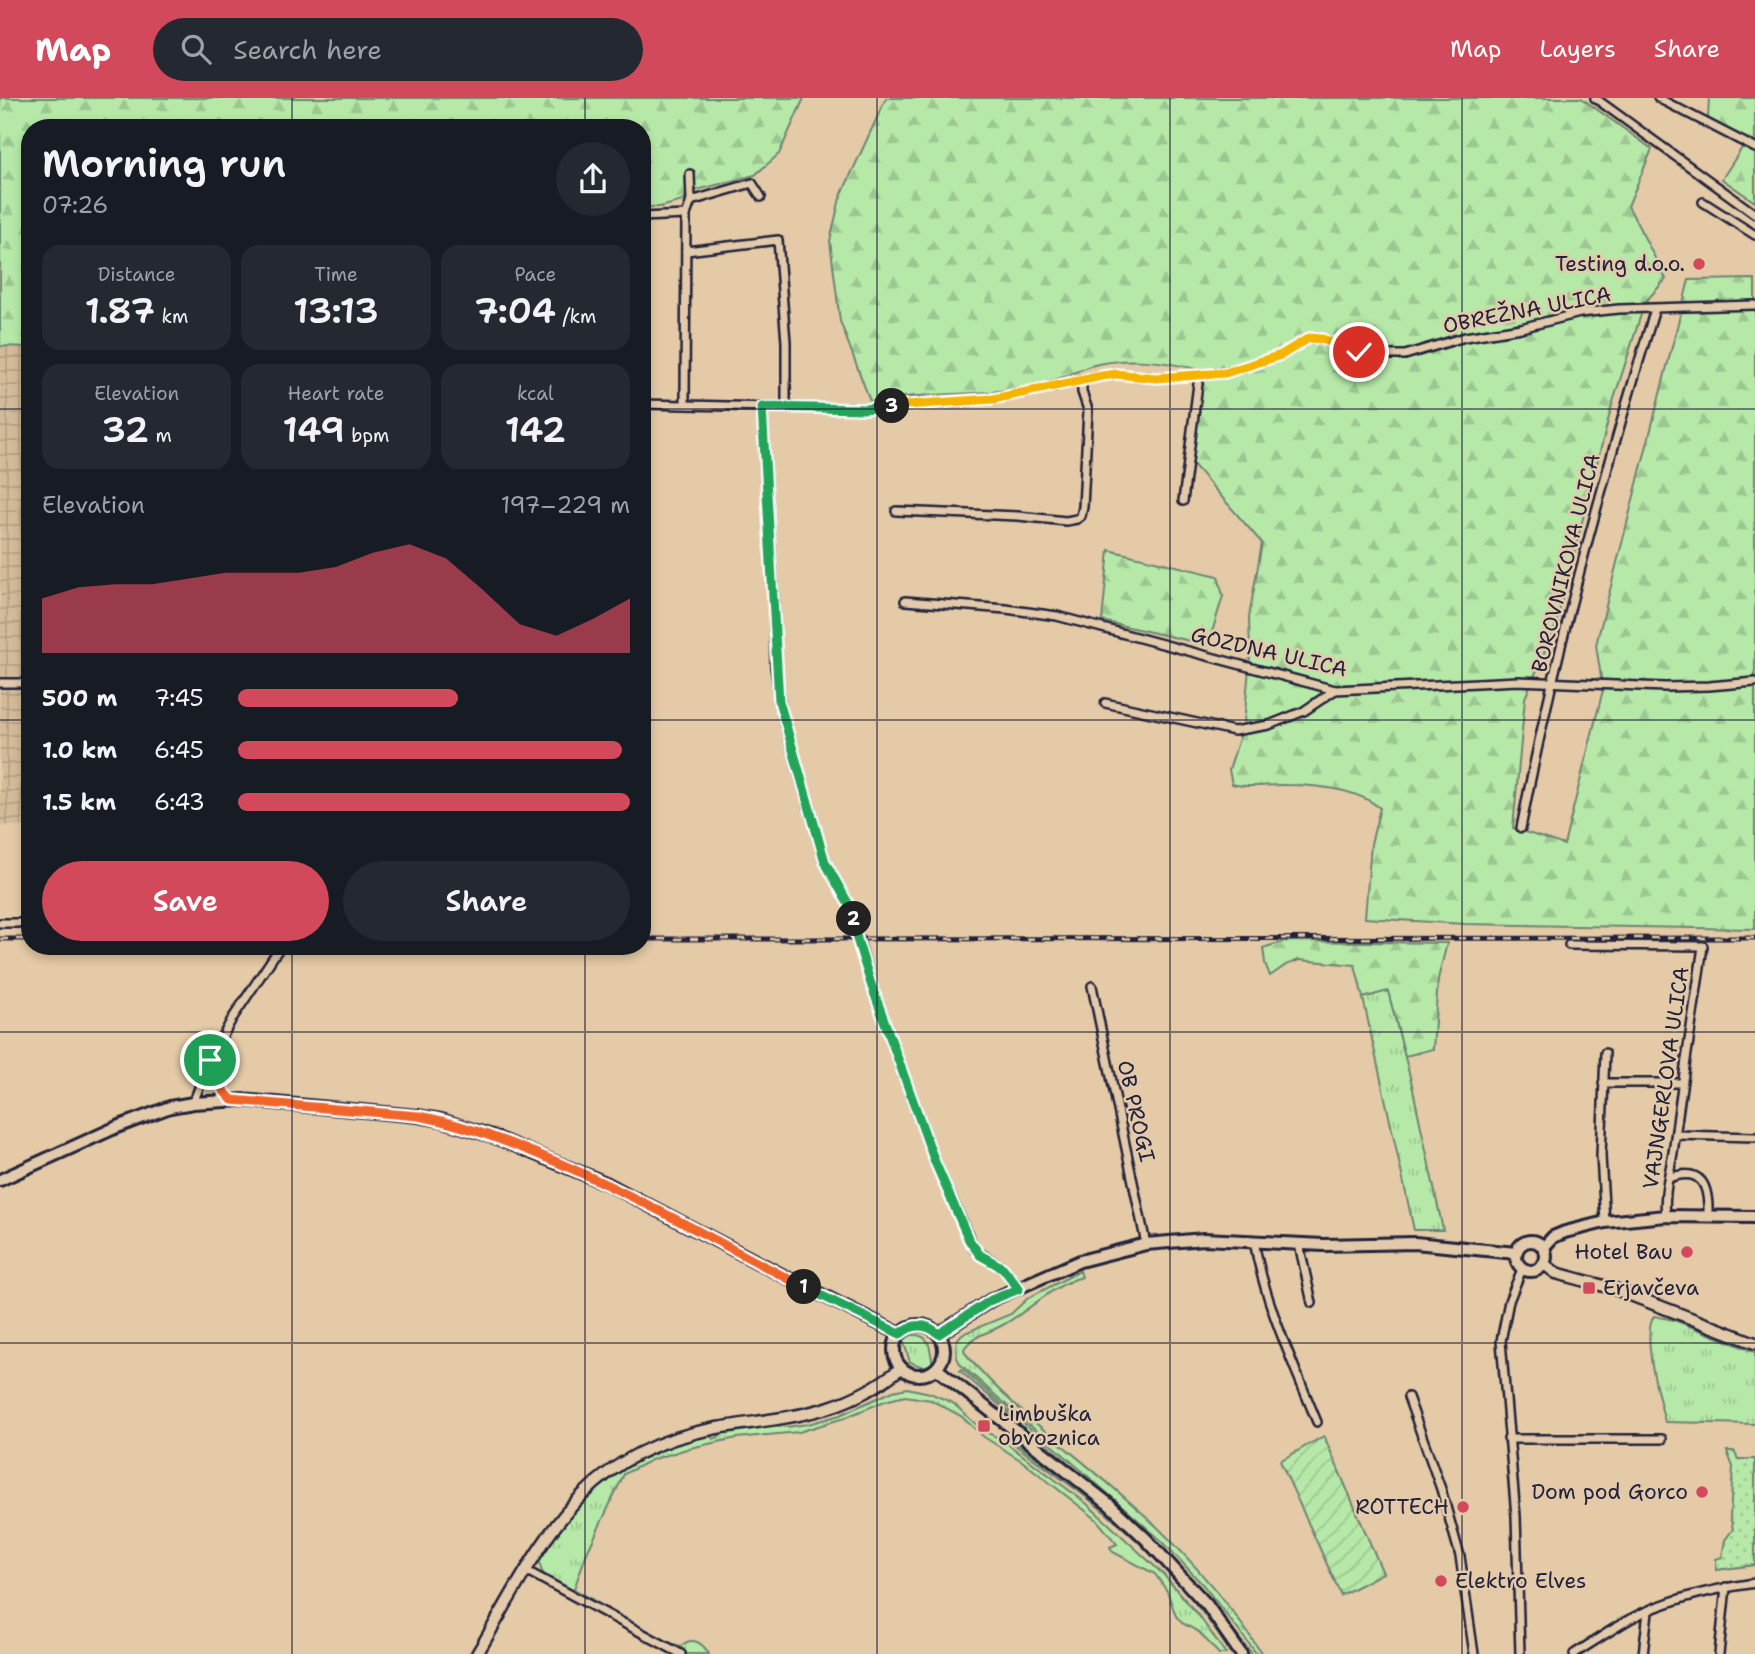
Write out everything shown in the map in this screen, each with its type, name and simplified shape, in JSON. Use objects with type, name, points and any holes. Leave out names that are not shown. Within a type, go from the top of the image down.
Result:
[{"type":"main road","points":[[0,1180],[117,1127],[170,1107],[232,1100],[418,1116],[441,1120],[492,1136],[632,1195],[791,1280],[900,1334]]},
{"type":"main road","points":[[1543,1248],[1553,1237],[1564,1232],[1605,1222],[1666,1216],[1755,1217]]},
{"type":"main road","points":[[939,1334],[991,1300],[1080,1261],[1146,1244],[1204,1239],[1299,1244],[1439,1244],[1516,1253]]},
{"type":"main road","points":[[1526,1242],[1535,1242],[1543,1248],[1544,1264],[1534,1271],[1522,1269],[1518,1264],[1518,1248],[1526,1242]]},
{"type":"main road","points":[[919,1325],[939,1334],[943,1340],[944,1355],[937,1369],[919,1376],[901,1368],[894,1347],[900,1334],[919,1325]]},
{"type":"main road","points":[[937,1369],[1110,1506],[1146,1539],[1207,1605],[1241,1654]]},
{"type":"street","points":[[1595,98],[1755,214]]},
{"type":"street","points":[[1658,98],[1755,148]]},
{"type":"street","points":[[685,404],[686,215],[691,201],[690,174]]},
{"type":"street","points":[[691,201],[752,183],[761,197]]},
{"type":"street","points":[[1703,202],[1755,235]]},
{"type":"street","points":[[651,217],[686,215]]},
{"type":"street","points":[[686,251],[778,240],[786,342],[786,407]]},
{"type":"street","name":"OBREŽNA ULICA","points":[[1199,376],[1225,373],[1281,355],[1309,338],[1322,339],[1374,355],[1405,355],[1465,338],[1580,313],[1619,309],[1755,305]]},
{"type":"street","name":"BOROVNIKOVA ULICA","points":[[1521,828],[1553,682],[1602,485],[1656,309]]},
{"type":"street","points":[[651,404],[865,409],[913,403],[993,399],[1116,374],[1156,378],[1199,376],[1183,501]]},
{"type":"street","points":[[896,511],[1018,516],[1066,521],[1077,519],[1081,516],[1083,507],[1088,410],[1082,392],[1082,380]]},
{"type":"street","points":[[762,407],[775,605],[775,667],[782,714],[825,862],[849,905],[871,984],[935,1162],[975,1250],[985,1259],[1003,1268],[1019,1289]]},
{"type":"street","name":"GOZDNA ULICA","points":[[905,601],[1057,616],[1335,690],[1518,681],[1665,687],[1755,682]]},
{"type":"street","points":[[0,683],[21,683]]},
{"type":"street","points":[[1105,703],[1234,731],[1269,725],[1304,711],[1335,690]]},
{"type":"street","points":[[0,923],[21,923]]},
{"type":"street","name":"VAJNGERLOVA ULICA","points":[[1569,945],[1703,946],[1669,1178],[1665,1190],[1666,1216]]},
{"type":"street","points":[[193,1104],[210,1060],[232,1019],[275,955]]},
{"type":"street","name":"OB PROGI","points":[[1092,986],[1146,1244]]},
{"type":"street","points":[[1605,1052],[1601,1156],[1605,1222]]},
{"type":"street","points":[[210,1060],[223,1090],[232,1100]]},
{"type":"street","points":[[1603,1083],[1681,1083]]},
{"type":"street","points":[[1675,1135],[1755,1137]]},
{"type":"street","points":[[1669,1178],[1682,1173],[1698,1176],[1704,1184],[1708,1215]]},
{"type":"street","points":[[1254,1241],[1273,1312],[1317,1422]]},
{"type":"street","points":[[1299,1244],[1312,1303]]},
{"type":"street","points":[[1544,1264],[1556,1273],[1615,1289],[1755,1343]]},
{"type":"street","points":[[1520,1654],[1516,1516],[1501,1341],[1509,1301],[1522,1269]]},
{"type":"street","points":[[477,1654],[525,1570],[556,1523],[581,1493],[597,1481],[630,1459],[672,1439],[716,1428],[831,1408],[864,1394],[901,1368]]},
{"type":"street","points":[[1408,1397],[1441,1489],[1461,1556],[1474,1654]]},
{"type":"street","points":[[1508,1439],[1662,1439]]},
{"type":"street","points":[[525,1570],[681,1654]]},
{"type":"street","points":[[1574,1654],[1631,1618],[1698,1593],[1755,1583]]},
{"type":"street","points":[[1719,1654],[1726,1587]]},
{"type":"street","points":[[1643,1654],[1648,1612]]},
{"type":"shaded area","points":[[0,346],[21,347],[21,826],[0,825]]},
{"type":"green space","points":[[0,98],[804,98],[779,154],[755,175],[689,192],[683,201],[660,207],[651,207],[651,119],[21,119],[21,347],[0,346]]},
{"type":"green space","points":[[886,98],[1581,98],[1652,149],[1628,206],[1666,279],[1645,302],[1612,405],[1555,627],[1525,698],[1513,828],[1564,845],[1603,690],[1596,645],[1689,280],[1755,279],[1755,929],[1465,924],[1365,918],[1371,844],[1380,808],[1360,796],[1336,789],[1298,785],[1232,784],[1229,770],[1244,723],[1250,657],[1249,617],[1262,543],[1191,462],[1201,370],[1159,362],[1118,361],[1090,366],[1052,381],[1023,388],[870,401],[840,321],[830,241],[840,198]]},
{"type":"green space","points":[[1708,98],[1755,98],[1755,202],[1722,179],[1747,140],[1708,118]]},
{"type":"green space","points":[[1109,550],[1218,576],[1223,596],[1208,645],[1102,621]]},
{"type":"green space","points":[[1285,941],[1447,943],[1438,979],[1433,1049],[1405,1056],[1388,991],[1363,998],[1355,965],[1299,960],[1270,976],[1263,948]]},
{"type":"green space","points":[[1388,990],[1412,1085],[1443,1230],[1414,1230],[1363,998]]},
{"type":"green space","points":[[1080,1271],[1082,1277],[1060,1286],[1011,1320],[971,1341],[964,1349],[965,1353],[1001,1392],[1161,1531],[1216,1591],[1262,1654],[1257,1654],[1203,1585],[1163,1542],[961,1365],[957,1358],[957,1340],[962,1334],[1011,1314],[1028,1298]]},
{"type":"green space","points":[[1654,1316],[1674,1320],[1755,1352],[1755,1424],[1665,1422],[1650,1352],[1650,1325]]},
{"type":"green space","points":[[912,1335],[926,1340],[933,1364],[923,1367],[910,1362],[903,1340]]},
{"type":"green space","points":[[962,1369],[1146,1531],[1180,1566],[1252,1654],[1224,1622],[1011,1415],[960,1371]]},
{"type":"green space","points":[[907,1388],[930,1393],[953,1403],[983,1431],[1001,1439],[1086,1503],[1164,1575],[1199,1616],[1226,1654],[1219,1654],[1199,1632],[1182,1623],[1176,1616],[1167,1591],[1155,1574],[1113,1552],[1110,1547],[1117,1544],[1096,1519],[1022,1461],[984,1437],[961,1416],[931,1400],[905,1396],[799,1432],[737,1438],[690,1448],[651,1460],[624,1474],[586,1555],[574,1589],[666,1642],[681,1646],[689,1641],[697,1642],[709,1654],[684,1654],[556,1583],[541,1570],[540,1560],[544,1550],[570,1514],[604,1482],[643,1457],[710,1435],[713,1439],[721,1433],[775,1425],[787,1427],[808,1424],[840,1415],[893,1391]]},
{"type":"green space","points":[[1000,1433],[1075,1486],[1127,1528],[1196,1600],[1234,1654],[1231,1654],[1199,1608],[1142,1546],[1100,1508]]},
{"type":"green space","points":[[1324,1436],[1383,1573],[1341,1595],[1280,1461]]},
{"type":"green space","points":[[1727,1451],[1734,1451],[1738,1459],[1755,1459],[1755,1565],[1716,1570],[1716,1559],[1722,1557],[1725,1540],[1733,1529],[1730,1517],[1733,1467]]},
{"type":"railway","points":[[651,939],[1755,938]]},
{"type":"railway","points":[[0,939],[21,939]]},
{"type":"place","name":"Testing d.o.o.","points":[[1699,264]]},
{"type":"place","name":"Hotel Bau","points":[[1687,1252]]},
{"type":"place","name":"Erjavčeva","points":[[1589,1288]]},
{"type":"place","name":"Limbuška obvoznica","points":[[984,1426]]},
{"type":"place","name":"Dom pod Gorco","points":[[1702,1492]]},
{"type":"place","name":"ROTTECH","points":[[1463,1507]]},
{"type":"place","name":"Elektro Elves","points":[[1441,1581]]},
{"type":"route","points":[[210,1060],[223,1090],[232,1100],[390,1112],[441,1120],[492,1136],[608,1184],[900,1334],[919,1325],[939,1334],[964,1315],[1019,1289],[1003,1268],[980,1255],[969,1240],[935,1162],[871,984],[849,905],[825,862],[777,689],[775,605],[762,407],[865,409],[913,403],[950,403],[993,399],[1116,374],[1156,378],[1225,373],[1281,355],[1309,338],[1322,339],[1359,352]]}]
